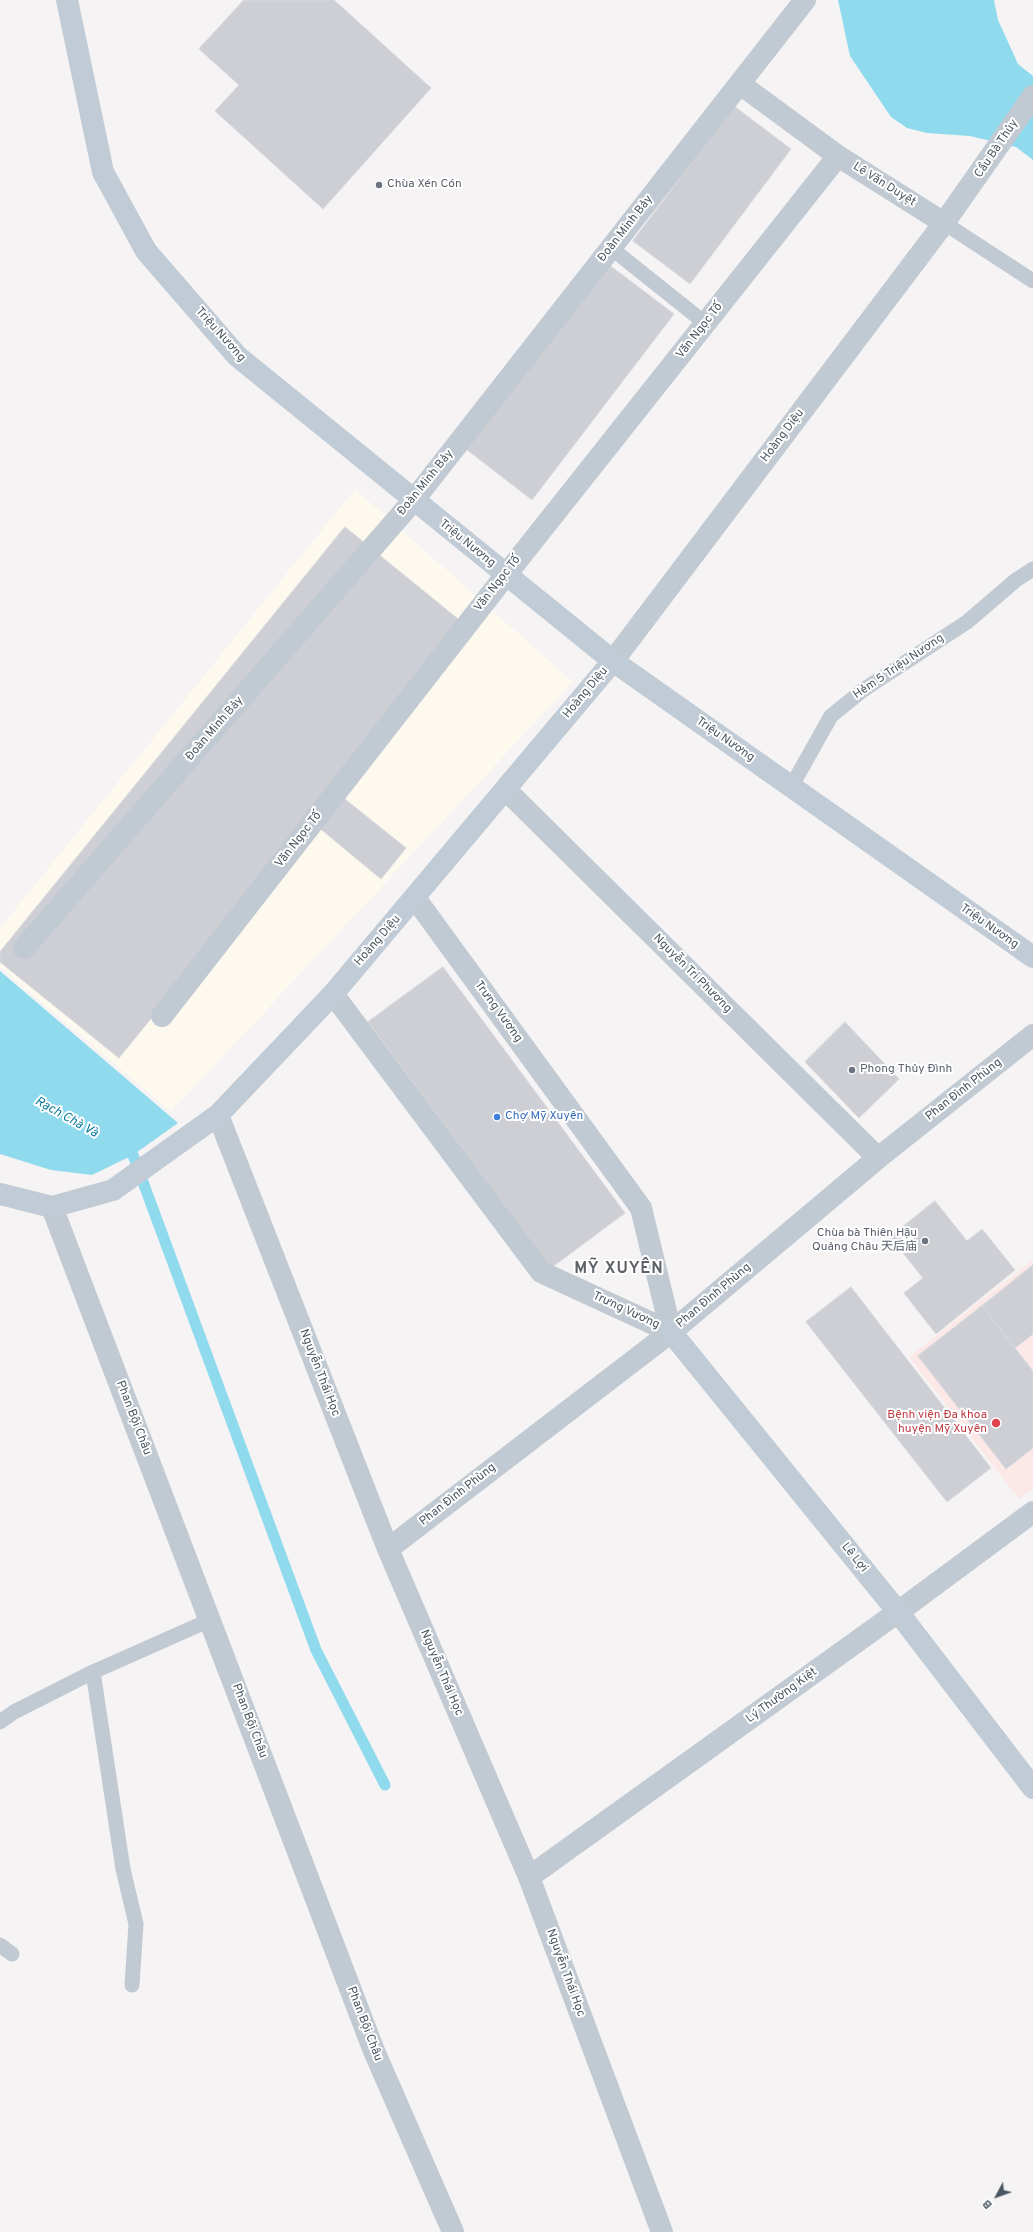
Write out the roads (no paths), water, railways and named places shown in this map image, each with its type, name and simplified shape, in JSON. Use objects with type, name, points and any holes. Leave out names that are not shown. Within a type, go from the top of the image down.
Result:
[{"type":"street","name":"Triệu Nương","points":[[67,0],[103,172],[146,250],[237,356],[505,576],[613,661],[1033,957]]},
{"type":"street","name":"Đoàn Minh Bảy","points":[[24,948],[413,501],[805,0]]},
{"type":"street","name":"Lê Văn Duyệt","points":[[740,84],[838,156],[944,223]]},
{"type":"street","name":"Cầu Bà Thủy","points":[[975,182],[1033,96]]},
{"type":"street","name":"Văn Ngọc Tố","points":[[162,1016],[505,576],[838,156]]},
{"type":"street","name":"Hoàng Diệu","points":[[52,1207],[113,1190],[218,1115],[333,994],[613,661],[975,182]]},
{"type":"street","name":"Nguyễn Tri Phương","points":[[506,790],[878,1158]]},
{"type":"street","name":"Trưng Vương","points":[[415,898],[641,1208],[671,1332]]},
{"type":"street","name":"Trưng Vương","points":[[333,994],[541,1272],[671,1332]]},
{"type":"street","name":"Phan Đình Phùng","points":[[388,1549],[671,1332],[878,1158],[1033,1035]]},
{"type":"street","name":"Nguyễn Thái Học","points":[[218,1115],[388,1549],[529,1877],[662,2232]]},
{"type":"street","points":[[0,1194],[52,1207]]},
{"type":"street","name":"Phan Bội Châu","points":[[52,1207],[374,2051],[453,2232]]},
{"type":"street","name":"Lê Lợi","points":[[671,1332],[898,1612],[1033,1788]]},
{"type":"street","name":"Lý Thường Kiệt","points":[[529,1877],[898,1612],[1033,1512]]},
{"type":"lane","name":"Lê Văn Duyệt","points":[[944,223],[1033,281]]},
{"type":"lane","points":[[610,248],[706,323]]},
{"type":"lane","name":"Hẻm 5 Triệu Nương","points":[[792,787],[831,716],[863,690],[966,622],[1016,580],[1033,569]]},
{"type":"lane","points":[[0,1722],[14,1712],[93,1672],[210,1620]]},
{"type":"lane","points":[[93,1672],[123,1869],[136,1924],[132,1985]]},
{"type":"lane","points":[[0,1945],[12,1954]]},
{"type":"water","points":[[838,0],[994,0],[998,20],[1018,64],[1033,76],[1033,160],[1016,147],[970,136],[927,133],[907,128],[891,117],[850,56]]},
{"type":"water","name":"Rạch Chà Và","points":[[0,971],[178,1123],[133,1155],[92,1175],[51,1170],[0,1154]]},
{"type":"waterway","points":[[120,1147],[133,1155],[316,1650],[385,1785]]},
{"type":"place","name":"Chùa Xén Cón","points":[[379,185]]},
{"type":"place","name":"Phong Thủy Đình","points":[[852,1070]]},
{"type":"place","name":"Chợ Mỹ Xuyên","points":[[497,1117]]},
{"type":"place","name":"Chùa bà Thiên Hậu Quảng Châu 天后庙","points":[[925,1241]]},
{"type":"place","name":"Bệnh viện Đa khoa huyện Mỹ Xuyên","points":[[996,1423]]},
{"type":"district","name":"MỸ XUYÊN","points":[[619,1270]]}]
